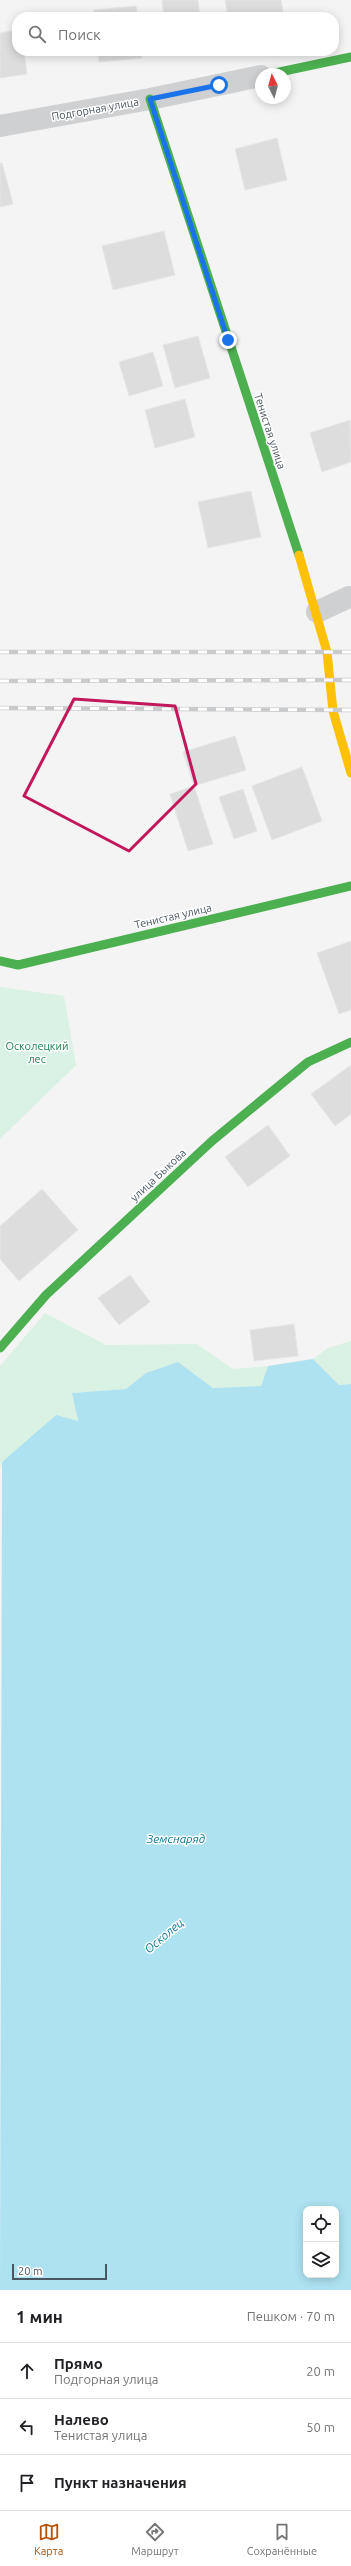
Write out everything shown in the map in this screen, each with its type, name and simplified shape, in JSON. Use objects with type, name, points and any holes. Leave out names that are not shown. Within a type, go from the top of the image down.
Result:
[{"type":"street","points":[[291,70],[351,57]]},
{"type":"street","name":"Подгорная улица","points":[[0,126],[150,99],[255,77]]},
{"type":"street","name":"Тенистая улица","points":[[150,99],[317,612],[327,652],[333,710],[351,773]]},
{"type":"street","points":[[317,612],[349,597]]},
{"type":"street","name":"Тенистая улица","points":[[0,961],[18,965],[351,886]]},
{"type":"street","name":"улица Быкова","points":[[0,1348],[46,1295],[212,1141],[308,1062],[351,1042]]},
{"type":"highlighted area","points":[[74,699],[175,706],[196,784],[129,851],[24,796]]},
{"type":"green space","name":"Осколецкий лес","points":[[0,987],[64,996],[76,1065],[0,1139]]},
{"type":"green space","points":[[45,1313],[106,1345],[197,1344],[233,1369],[268,1366],[261,1386],[213,1388],[178,1362],[146,1373],[126,1389],[72,1393],[78,1422],[2,1461],[0,1469],[0,1366]]},
{"type":"green space","points":[[351,1341],[351,1384],[339,1385],[313,1359],[328,1348]]},
{"type":"water","name":"Земснаряд","points":[[313,1359],[339,1385],[351,1384],[351,2290],[0,2290],[2,1462],[56,1415],[78,1421],[72,1393],[126,1389],[146,1373],[178,1362],[213,1388],[261,1386],[268,1366]]},
{"type":"building","points":[[162,0],[198,0],[199,12],[163,12]]},
{"type":"building","points":[[225,0],[281,0],[283,12],[227,12]]},
{"type":"building","points":[[136,6],[137,12],[94,12],[94,10]]},
{"type":"building","points":[[12,31],[12,56],[25,56],[27,74],[0,78],[0,33]]},
{"type":"building","points":[[98,56],[142,56],[142,58],[99,62]]},
{"type":"building","points":[[277,138],[287,180],[245,190],[235,149]]},
{"type":"building","points":[[2,163],[13,204],[0,207],[0,164]]},
{"type":"building","points":[[164,231],[175,275],[113,290],[102,246]]},
{"type":"building","points":[[198,336],[210,378],[175,388],[163,345]]},
{"type":"building","points":[[153,352],[163,386],[129,396],[119,362]]},
{"type":"building","points":[[185,399],[195,437],[155,448],[145,410]]},
{"type":"building","points":[[350,420],[351,462],[322,472],[310,433]]},
{"type":"building","points":[[251,491],[261,537],[208,548],[198,502]]},
{"type":"building","points":[[235,736],[246,770],[194,786],[183,752]]},
{"type":"building","points":[[302,767],[322,821],[272,840],[252,786]]},
{"type":"building","points":[[194,786],[213,844],[188,851],[170,794]]},
{"type":"building","points":[[243,789],[257,831],[234,839],[219,797]]},
{"type":"building","points":[[351,941],[351,1010],[339,1014],[317,953]]},
{"type":"building","points":[[351,1065],[351,1114],[335,1126],[311,1094]]},
{"type":"building","points":[[268,1125],[290,1156],[248,1187],[225,1157]]},
{"type":"building","points":[[42,1189],[78,1230],[19,1281],[0,1259],[0,1226]]},
{"type":"building","points":[[130,1275],[150,1302],[119,1325],[98,1298]]},
{"type":"building","points":[[294,1324],[298,1356],[254,1361],[250,1330]]},
{"type":"railway","points":[[0,652],[351,652]]},
{"type":"railway","points":[[0,681],[351,680]]},
{"type":"railway","points":[[0,708],[351,710]]},
{"type":"traffic: fast","points":[[291,70],[351,57]]},
{"type":"traffic: fast","points":[[150,99],[299,555]]},
{"type":"traffic: fast","points":[[0,961],[18,965],[351,886]]},
{"type":"traffic: fast","points":[[0,1348],[46,1295],[212,1141],[308,1062],[351,1042]]},
{"type":"traffic: slow","points":[[299,555],[327,652],[333,711],[351,773]]},
{"type":"route","points":[[219,85],[150,99],[228,340]]},
{"type":"water label","name":"Осколец","points":[[164,1936]]}]
